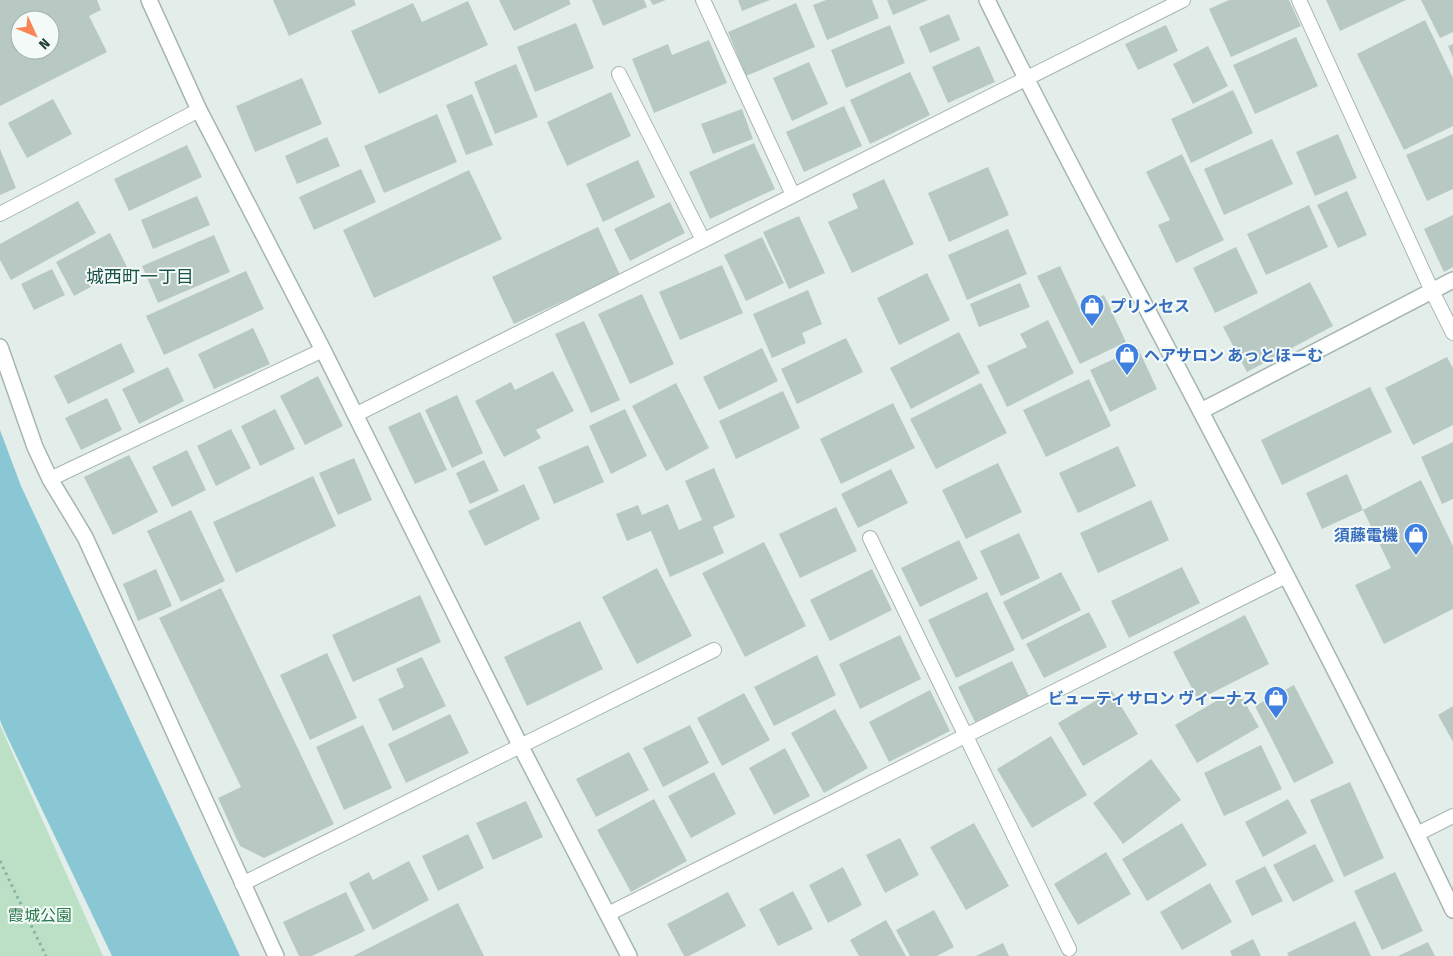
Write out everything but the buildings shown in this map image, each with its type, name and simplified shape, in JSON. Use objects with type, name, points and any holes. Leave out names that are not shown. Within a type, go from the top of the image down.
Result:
[{"type":"street","points":[[149,0],[199,110],[323,350],[520,745],[629,956]]},
{"type":"street","points":[[987,0],[1025,79],[1286,576],[1417,834],[1453,910]]},
{"type":"street","points":[[1200,411],[1453,280]]},
{"type":"street","points":[[0,347],[35,447],[50,479],[84,537],[276,956]]},
{"type":"lane","points":[[703,0],[793,195]]},
{"type":"lane","points":[[356,415],[1183,0]]},
{"type":"lane","points":[[1299,0],[1453,333]]},
{"type":"lane","points":[[619,74],[703,240]]},
{"type":"lane","points":[[0,214],[199,110]]},
{"type":"lane","points":[[50,479],[323,350]]},
{"type":"lane","points":[[870,538],[1069,949]]},
{"type":"lane","points":[[608,914],[1286,576]]},
{"type":"lane","points":[[242,884],[714,650]]},
{"type":"lane","points":[[1417,834],[1453,816]]},
{"type":"path","points":[[0,862],[46,956]]},
{"type":"green space","name":"霞城公園","points":[[0,725],[103,956],[0,956]]},
{"type":"water","points":[[0,430],[21,486],[240,956],[112,956],[4,730],[0,720]]},
{"type":"place","name":"プリンセス","points":[[1092,327]]},
{"type":"place","name":"ヘアサロン あっとほーむ","points":[[1127,376]]},
{"type":"place","name":"須藤電機","points":[[1416,556]]},
{"type":"place","name":"ビューティサロン ヴィーナス","points":[[1276,719]]},
{"type":"district","name":"城西町一丁目","points":[[140,277]]}]
